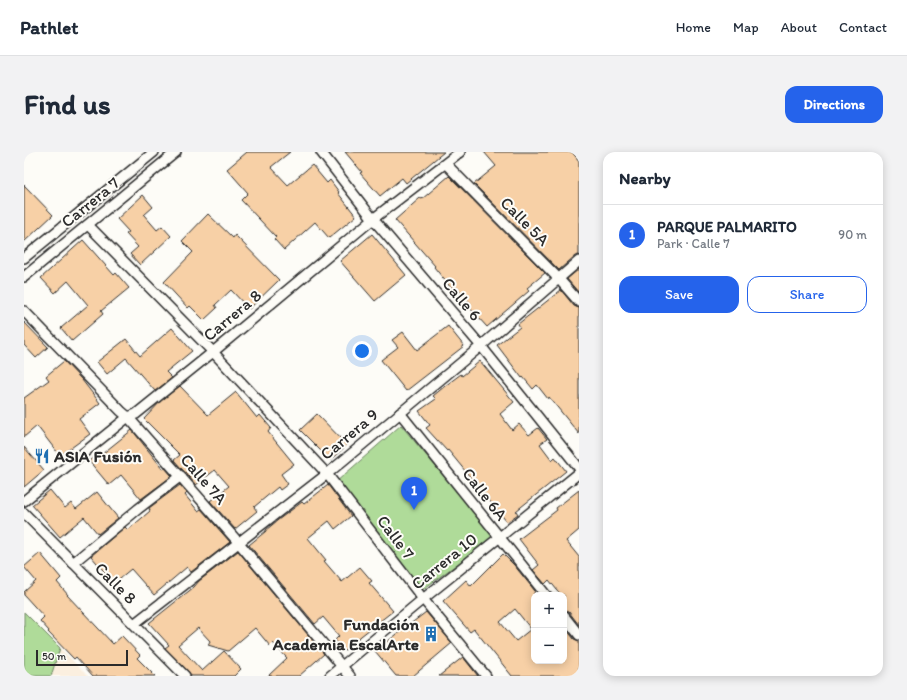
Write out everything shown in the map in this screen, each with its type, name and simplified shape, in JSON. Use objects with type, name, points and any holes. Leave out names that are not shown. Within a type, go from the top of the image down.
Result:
[{"type":"street","name":"Carrera 7","points":[[24,258],[154,152]]},
{"type":"street","name":"Carrera 7","points":[[24,277],[176,152]]},
{"type":"street","name":"Carrera 8","points":[[24,501],[128,417],[136,414],[373,219],[460,152]]},
{"type":"street","name":"Calle 6","points":[[322,153],[373,219],[481,346],[579,468]]},
{"type":"street","name":"Calle 5A","points":[[446,164],[558,278],[579,302]]},
{"type":"street","name":"Calle 7","points":[[88,224],[213,352],[327,474],[423,598],[486,676]]},
{"type":"street","name":"Carrera 9","points":[[134,624],[327,474],[481,346],[579,261]]},
{"type":"street","name":"Calle 7A","points":[[24,311],[128,417],[181,476],[350,676]]},
{"type":"street","name":"Calle 6A","points":[[400,413],[544,592]]},
{"type":"street","name":"Carrera 10","points":[[330,676],[423,598],[579,473]]},
{"type":"street","points":[[73,563],[138,509],[181,476]]},
{"type":"street","name":"Calle 8","points":[[24,513],[185,676]]},
{"type":"street","points":[[567,620],[579,635]]},
{"type":"shaded area","points":[[60,648],[88,676],[51,676]]},
{"type":"green space","points":[[401,425],[494,537],[422,590],[336,482]]},
{"type":"green space","points":[[24,612],[60,648],[51,676],[24,676]]},
{"type":"building","points":[[247,152],[290,152],[271,167],[288,185],[312,165],[327,183],[330,180],[356,216],[329,238],[315,222],[284,250],[274,239],[276,237],[241,200],[248,193],[227,169]]},
{"type":"building","points":[[345,152],[444,152],[406,183],[402,178],[380,196],[360,173],[362,172]]},
{"type":"building","points":[[484,152],[572,152],[579,161],[579,255],[575,256],[559,270],[474,184],[496,166]]},
{"type":"building","points":[[449,176],[545,273],[527,288],[529,291],[487,327],[468,306],[471,304],[454,285],[451,288],[434,267],[435,266],[395,220],[420,198],[422,199]]},
{"type":"building","points":[[24,185],[53,215],[24,242]]},
{"type":"building","points":[[143,195],[153,207],[144,215],[157,230],[162,226],[171,236],[140,265],[130,254],[138,247],[126,234],[129,232],[117,219]]},
{"type":"building","points":[[208,214],[233,238],[235,235],[279,280],[249,309],[231,290],[215,305],[217,308],[204,320],[190,306],[188,308],[164,282],[193,252],[182,241]]},
{"type":"building","points":[[372,234],[406,275],[375,301],[340,261]]},
{"type":"building","points":[[83,240],[114,275],[116,273],[129,288],[101,311],[103,314],[72,341],[61,328],[88,305],[68,281],[55,293],[41,278]]},
{"type":"building","points":[[579,269],[579,293],[567,279]]},
{"type":"building","points":[[561,290],[574,306],[579,308],[579,434],[549,397],[548,399],[537,385],[533,389],[523,377],[522,378],[497,345],[520,327],[518,324]]},
{"type":"building","points":[[24,322],[48,347],[36,358],[24,345]]},
{"type":"building","points":[[448,326],[464,346],[406,391],[381,360],[398,347],[392,340],[403,332],[417,350]]},
{"type":"building","points":[[172,328],[192,351],[166,372],[172,378],[155,391],[126,358],[107,374],[97,362],[126,339],[140,356]]},
{"type":"building","points":[[64,361],[82,380],[100,403],[79,419],[90,434],[60,456],[37,426],[24,437],[24,398],[49,380],[46,376]]},
{"type":"building","points":[[480,361],[514,402],[500,414],[512,430],[519,424],[529,435],[538,428],[547,439],[540,444],[552,460],[555,457],[566,471],[516,511],[518,514],[507,522],[448,450],[447,451],[426,428],[430,425],[419,411],[436,399],[433,396],[445,386],[461,374],[462,376]]},
{"type":"building","points":[[180,386],[208,415],[236,392],[257,418],[260,415],[271,428],[268,432],[294,464],[281,474],[288,484],[280,490],[278,487],[254,507],[257,511],[235,529],[210,501],[229,486],[215,470],[196,485],[174,460],[180,455],[144,419],[162,400]]},
{"type":"building","points":[[317,414],[347,445],[330,460],[300,430]]},
{"type":"building","points":[[132,430],[163,469],[165,468],[172,476],[141,499],[121,475],[109,485],[89,461],[100,452],[102,454]]},
{"type":"building","points":[[24,447],[44,470],[24,487]]},
{"type":"building","points":[[180,485],[187,493],[185,495],[198,511],[201,509],[230,542],[191,572],[187,567],[154,595],[131,569],[114,583],[91,556],[125,527],[128,530],[150,511],[149,508]]},
{"type":"building","points":[[328,485],[351,516],[335,529],[329,521],[308,538],[326,560],[324,561],[342,582],[360,567],[372,581],[369,583],[393,611],[344,651],[335,640],[339,636],[323,617],[315,624],[249,545],[278,520],[302,502],[304,504]]},
{"type":"building","points":[[50,490],[65,508],[71,503],[76,509],[97,492],[118,518],[98,534],[84,517],[60,537],[32,505]]},
{"type":"building","points":[[579,490],[579,530],[566,541],[579,557],[579,625],[567,611],[567,592],[559,592],[549,580],[545,584],[533,570],[539,565],[519,539],[557,510],[556,508]]},
{"type":"building","points":[[238,551],[324,654],[299,676],[268,676],[287,658],[273,643],[270,646],[255,628],[228,651],[208,645],[210,641],[198,628],[178,645],[202,671],[224,651],[241,669],[234,676],[191,676],[189,672],[165,648],[169,645],[149,623],[194,587],[199,581]]},
{"type":"building","points":[[40,553],[61,578],[57,582],[67,595],[113,644],[122,636],[140,655],[137,658],[155,676],[93,676],[76,657],[74,659],[48,632],[49,631],[40,621],[44,617],[24,595],[24,592],[36,581],[24,567]]},
{"type":"building","points":[[503,554],[535,591],[531,592],[531,629],[531,664],[567,664],[567,630],[574,639],[579,641],[579,676],[512,676],[474,629],[470,632],[443,601],[466,580],[471,586]],"holes":[[[515,609],[531,629],[516,641],[500,622]]]},
{"type":"building","points":[[426,612],[452,643],[413,676],[396,676],[375,651]]},
{"type":"building","points":[[463,657],[478,676],[439,676]]},
{"type":"place","name":"ASIA Fusión","points":[[42,456]]},
{"type":"place","name":"PARQUE PALMARITO","points":[[414,510]]},
{"type":"place","name":"Fundación Academia EscalArte","points":[[431,634]]}]
